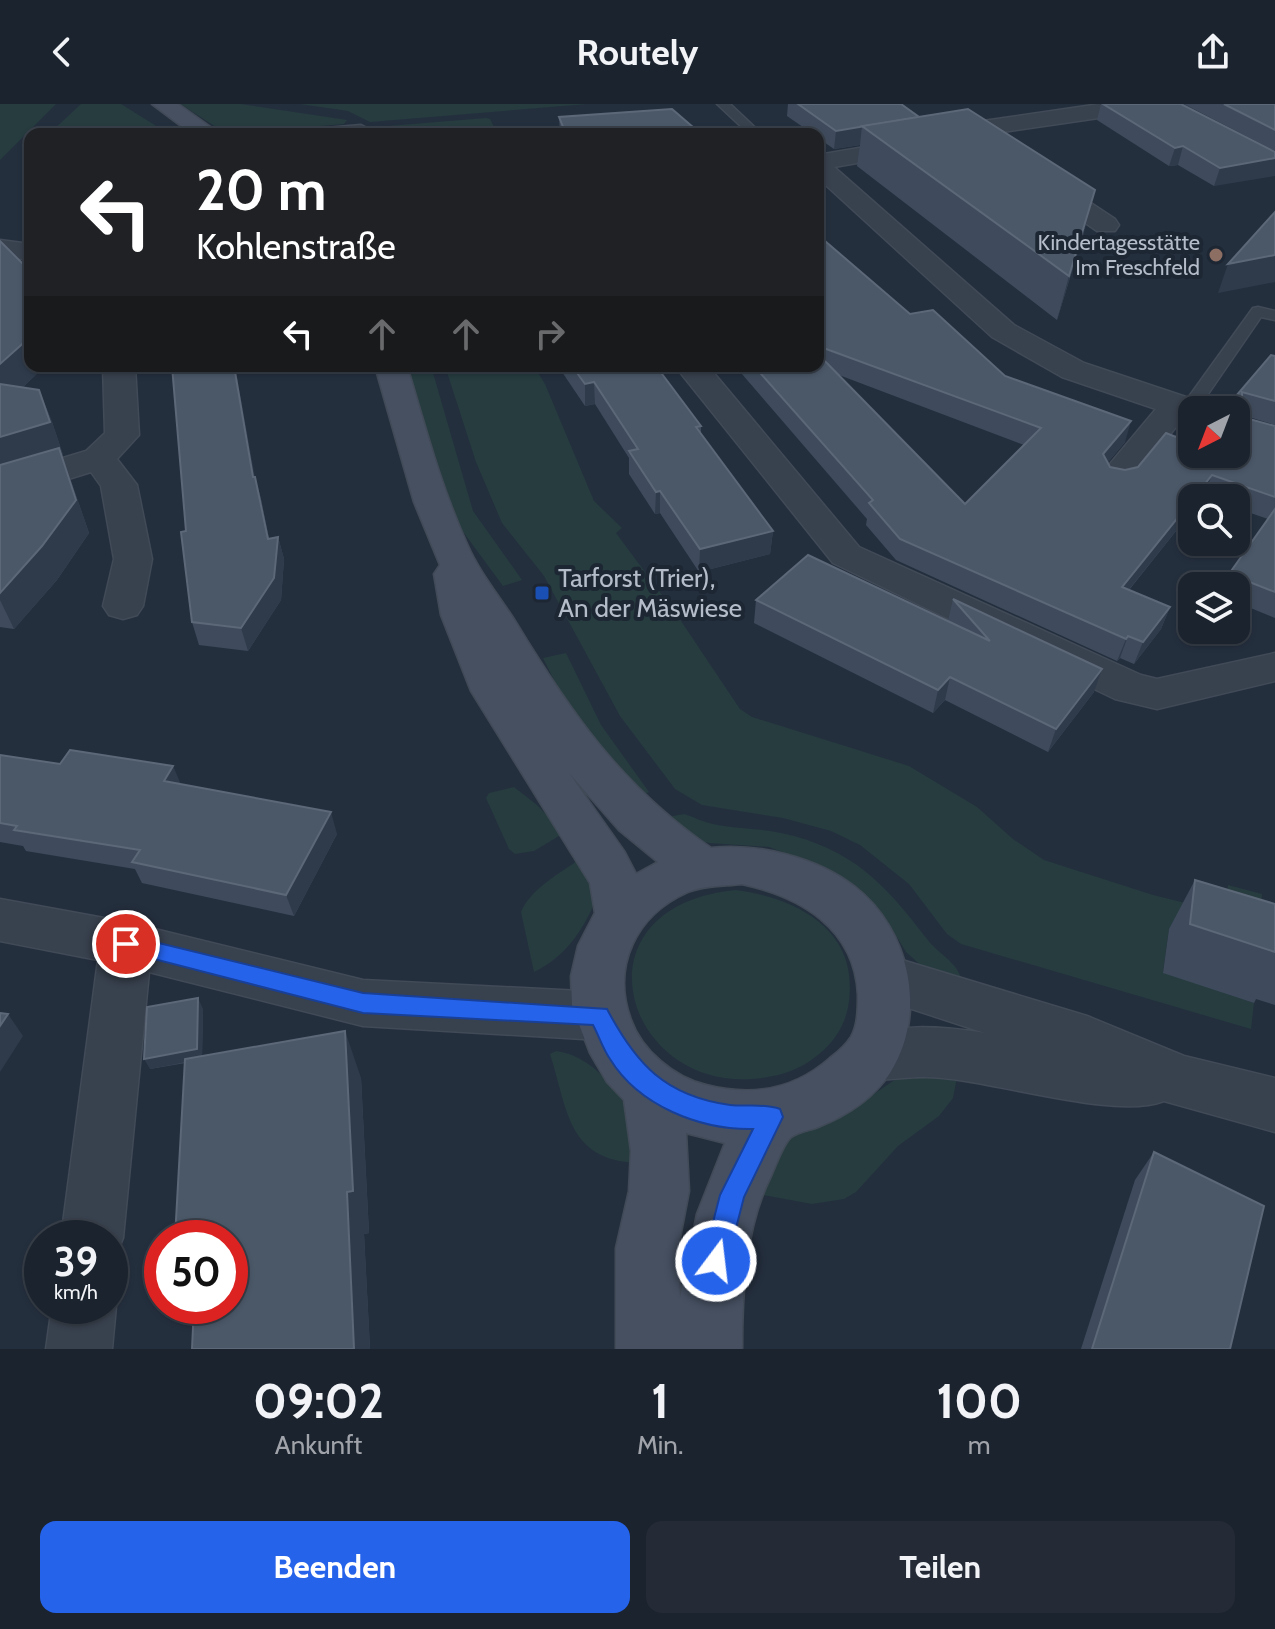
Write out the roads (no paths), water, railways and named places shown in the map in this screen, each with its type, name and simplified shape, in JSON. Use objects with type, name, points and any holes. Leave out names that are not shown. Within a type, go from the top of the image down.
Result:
[{"type":"main road","points":[[163,104],[199,128]]},
{"type":"main road","points":[[393,372],[422,475],[450,548],[567,742],[613,798],[649,831],[702,868]]},
{"type":"main road","points":[[450,548],[455,591],[466,634],[506,716],[607,865],[615,883],[620,915]]},
{"type":"main road","points":[[742,865],[782,873],[820,889],[851,915],[874,947],[886,1009],[881,1033],[870,1057],[830,1096],[771,1117],[740,1118],[708,1113],[678,1103],[651,1088],[619,1054],[600,1016],[595,988],[597,962],[606,937],[620,915],[643,893],[671,878],[702,868],[742,865]]},
{"type":"main road","points":[[649,1349],[647,1248],[659,1191],[660,1151],[651,1088]]},
{"type":"main road","points":[[709,1349],[709,1312],[716,1261],[733,1195],[771,1117]]},
{"type":"street","points":[[1106,225],[969,130],[1147,104]]},
{"type":"street","points":[[824,163],[978,135]]},
{"type":"street","points":[[824,169],[1003,331],[1073,370],[1178,406]]},
{"type":"street","points":[[0,248],[24,251]]},
{"type":"street","points":[[118,372],[110,446],[133,559],[123,606]]},
{"type":"street","points":[[696,372],[846,555],[1130,688],[1157,694],[1275,667]]},
{"type":"street","points":[[1117,477],[1178,415]]},
{"type":"street","points":[[0,489],[110,446]]},
{"type":"street","points":[[0,920],[126,944],[363,1003],[600,1016]]},
{"type":"street","points":[[94,1220],[126,944]]},
{"type":"street","points":[[882,977],[1087,1041],[1180,1081],[1275,1105]]},
{"type":"street","points":[[870,1057],[924,1052],[980,1057],[1096,1077],[1180,1081]]},
{"type":"street","points":[[79,1349],[82,1324]]},
{"type":"lane","points":[[723,104],[749,128]]},
{"type":"lane","points":[[1194,396],[1258,311],[1275,316]]},
{"type":"place","name":"Kindertagesstätte Im Freschfeld","points":[[1216,255]]},
{"type":"place","name":"Tarforst (Trier), An der Mäswiese","points":[[542,593]]}]
